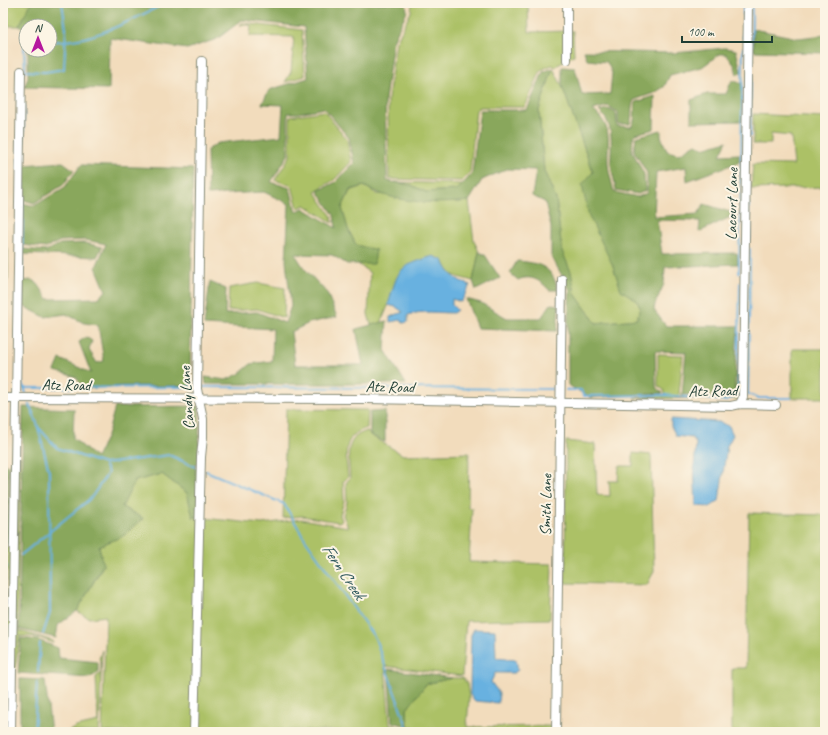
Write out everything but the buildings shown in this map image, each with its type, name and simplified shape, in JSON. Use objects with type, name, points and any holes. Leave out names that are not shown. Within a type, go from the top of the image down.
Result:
[{"type":"street","points":[[567,3],[567,60]]},
{"type":"street","name":"Lacourt Lane","points":[[740,404],[743,397],[748,3]]},
{"type":"street","name":"Candy Lane","points":[[194,732],[201,458],[203,437],[203,419],[197,398],[202,61]]},
{"type":"street","points":[[11,732],[21,71]]},
{"type":"street","name":"Smith Lane","points":[[556,732],[562,279]]},
{"type":"street","name":"Atz Road","points":[[3,398],[197,398],[560,402],[731,406],[740,404],[776,405]]},
{"type":"green space","points":[[3,3],[31,3],[23,18],[18,18],[18,26],[3,26]]},
{"type":"green space","points":[[31,3],[406,3],[407,11],[393,41],[385,100],[387,181],[411,185],[426,192],[457,190],[472,174],[480,110],[527,110],[543,72],[553,68],[539,110],[544,171],[556,199],[562,251],[571,272],[575,294],[596,323],[637,319],[640,307],[636,300],[621,290],[613,266],[589,216],[582,185],[593,172],[562,86],[562,67],[575,68],[582,95],[610,94],[612,73],[607,62],[587,60],[584,51],[674,53],[725,48],[736,50],[741,72],[737,75],[735,66],[726,54],[720,54],[702,67],[670,75],[664,87],[654,93],[634,100],[630,124],[618,124],[618,112],[608,106],[593,110],[600,117],[607,129],[608,164],[614,192],[638,197],[647,193],[647,173],[634,151],[636,137],[661,130],[661,136],[667,151],[679,154],[696,144],[703,148],[727,141],[720,155],[739,154],[739,162],[687,181],[686,167],[656,172],[654,217],[698,214],[704,204],[737,214],[699,232],[700,221],[657,220],[662,254],[737,253],[738,264],[665,267],[664,284],[655,304],[654,310],[666,326],[738,326],[734,393],[682,395],[686,352],[655,351],[656,387],[663,393],[591,398],[568,385],[568,318],[570,290],[551,256],[551,227],[545,202],[532,196],[536,170],[507,169],[482,180],[469,201],[443,203],[401,199],[375,192],[364,186],[350,190],[342,208],[348,229],[356,245],[376,250],[374,264],[347,264],[332,255],[295,254],[304,268],[327,293],[337,317],[309,323],[291,332],[295,365],[363,365],[356,329],[387,321],[385,350],[406,384],[206,384],[205,377],[226,380],[239,374],[251,364],[272,361],[273,329],[204,325],[210,282],[226,289],[225,314],[257,312],[285,323],[291,306],[286,261],[289,204],[264,192],[208,195],[207,150],[218,143],[281,136],[283,105],[262,104],[269,90],[308,78],[304,27],[242,20],[217,39],[187,49],[110,38],[109,89],[24,87],[28,78],[28,58],[58,58],[58,18],[23,18]],"holes":[[[324,108],[349,138],[354,163],[336,182],[318,191],[334,215],[336,228],[303,208],[296,212],[290,188],[271,182],[288,155],[288,113],[298,113]]]},
{"type":"green space","points":[[412,3],[528,3],[529,32],[573,31],[574,55],[555,67],[552,65],[541,70],[525,107],[480,107],[476,110],[470,172],[462,181],[389,179],[388,99],[396,42],[411,12]]},
{"type":"green space","points":[[242,23],[302,30],[305,76],[285,82],[291,72],[294,37],[250,36],[251,25],[240,25]]},
{"type":"green space","points":[[753,29],[798,38],[825,35],[825,53],[754,51]]},
{"type":"green space","points":[[553,68],[562,86],[593,172],[613,266],[621,289],[636,300],[640,307],[638,319],[596,323],[575,294],[571,272],[562,252],[556,199],[544,171],[539,110]]},
{"type":"green space","points":[[732,80],[742,84],[743,121],[691,122],[691,100],[707,94],[726,94]]},
{"type":"green space","points":[[655,96],[654,129],[635,134],[633,137],[632,151],[644,174],[645,191],[638,194],[616,190],[611,165],[610,129],[608,123],[599,111],[608,109],[616,113],[617,126],[631,127],[634,121],[636,102]]},
{"type":"green space","points":[[324,111],[347,139],[351,162],[334,180],[315,191],[332,217],[333,223],[305,205],[298,208],[292,186],[275,180],[290,156],[290,116]]},
{"type":"green space","points":[[753,114],[825,118],[825,187],[751,189],[753,164],[794,165],[791,136],[771,134],[771,144],[753,144]]},
{"type":"green space","points":[[63,162],[74,170],[63,185],[34,203],[24,200],[24,165]]},
{"type":"green space","points":[[81,165],[193,169],[190,386],[122,386],[84,389],[76,377],[55,371],[60,359],[91,373],[79,342],[86,337],[92,341],[89,350],[97,363],[104,361],[98,325],[84,323],[66,314],[45,317],[21,305],[22,281],[32,280],[38,284],[48,299],[98,298],[106,291],[96,267],[106,244],[85,240],[60,241],[46,248],[23,245],[23,203],[34,206],[65,187]]},
{"type":"green space","points":[[395,182],[463,184],[457,190],[426,192],[411,185]]},
{"type":"green space","points":[[364,186],[377,194],[460,202],[469,201],[474,241],[479,252],[473,281],[458,277],[451,273],[445,266],[443,260],[392,296],[381,323],[371,325],[368,314],[370,273],[358,264],[374,263],[356,245],[348,229],[342,208],[350,191]]},
{"type":"green space","points":[[85,243],[102,247],[97,257],[23,254],[23,249],[46,251],[60,244]]},
{"type":"green space","points":[[3,248],[8,248],[8,280],[3,281]]},
{"type":"green space","points":[[479,252],[485,255],[500,278],[476,290],[473,281]]},
{"type":"green space","points":[[517,261],[532,263],[544,267],[552,276],[558,290],[549,290],[539,281],[531,278],[523,278],[518,280],[510,273]]},
{"type":"green space","points":[[258,283],[285,288],[284,318],[257,309],[228,311],[229,288]]},
{"type":"green space","points":[[466,299],[481,303],[507,318],[541,318],[551,304],[559,305],[557,331],[477,328]]},
{"type":"green space","points":[[825,331],[825,398],[792,398],[792,349],[824,349]]},
{"type":"green space","points":[[658,354],[683,355],[679,394],[682,398],[735,396],[738,363],[738,399],[634,398],[665,395],[664,390],[658,386]]},
{"type":"green space","points":[[199,406],[200,517],[193,517],[187,493],[162,474],[135,481],[122,507],[143,518],[123,536],[99,546],[103,565],[77,611],[58,625],[56,638],[19,629],[23,407],[74,409],[73,438],[96,458],[107,436],[115,407]]},
{"type":"green space","points":[[286,409],[368,410],[367,428],[353,436],[347,447],[346,461],[348,477],[343,482],[344,501],[340,515],[342,520],[339,522],[302,516],[283,518]]},
{"type":"green space","points":[[385,411],[385,442],[370,435],[370,412]]},
{"type":"green space","points":[[367,431],[370,435],[403,455],[469,453],[468,508],[472,508],[469,562],[552,564],[550,619],[466,621],[462,676],[385,666],[390,725],[428,732],[200,729],[200,732],[102,732],[106,616],[89,618],[77,611],[103,566],[99,546],[123,536],[143,519],[122,507],[134,481],[162,474],[187,493],[193,517],[262,524],[301,519],[348,527],[343,515],[347,502],[346,483],[350,478],[349,450],[354,438]]},
{"type":"green space","points":[[566,441],[595,444],[597,495],[610,496],[609,481],[618,481],[619,466],[633,466],[633,453],[651,455],[654,571],[647,585],[565,583]]},
{"type":"green space","points":[[20,456],[17,630],[53,641],[53,643],[38,637],[20,636],[15,668],[7,668],[8,555],[6,552],[3,553],[3,547],[8,547],[11,545],[10,463]]},
{"type":"green space","points":[[3,465],[8,465],[9,544],[3,544]]},
{"type":"green space","points":[[749,513],[825,515],[825,730],[732,732],[732,668],[746,668]]},
{"type":"green space","points":[[5,555],[4,732],[3,732],[3,556]]},
{"type":"green space","points":[[21,638],[38,640],[58,648],[59,658],[98,662],[98,673],[89,678],[18,673]]},
{"type":"green space","points":[[102,650],[99,732],[67,732],[76,727],[98,722],[96,677],[101,673],[101,662],[99,659]]},
{"type":"green space","points":[[388,669],[452,678],[426,684],[407,709],[408,726],[392,722]]},
{"type":"green space","points":[[452,678],[463,678],[467,684],[469,698],[467,727],[556,726],[556,732],[422,729],[408,726],[407,709],[426,684]]},
{"type":"green space","points":[[20,679],[45,680],[51,732],[20,732]]},
{"type":"water","points":[[433,256],[443,260],[447,269],[453,276],[470,285],[461,302],[452,299],[452,305],[457,310],[453,313],[413,313],[408,315],[408,322],[403,323],[401,320],[390,322],[390,317],[403,312],[396,307],[388,305],[397,276],[405,267]]},
{"type":"water","points":[[671,419],[719,422],[729,426],[733,435],[727,446],[719,501],[710,507],[696,506],[694,467],[696,443],[692,438],[676,436],[671,426]]},
{"type":"water","points":[[474,629],[495,630],[496,658],[516,660],[518,670],[514,673],[495,673],[491,682],[499,693],[498,703],[475,701],[470,695],[471,635]]},
{"type":"waterway","name":"Fern Creek","points":[[25,71],[45,72],[64,69],[66,29],[62,3]]},
{"type":"waterway","points":[[58,41],[80,39],[110,30],[166,3]]},
{"type":"waterway","points":[[743,3],[743,38]]},
{"type":"waterway","points":[[750,136],[752,3]]},
{"type":"waterway","points":[[739,273],[743,48]]},
{"type":"waterway","points":[[25,58],[25,71]]},
{"type":"waterway","name":"Fern Creek","points":[[24,105],[21,381],[26,393]]},
{"type":"waterway","points":[[749,204],[749,220]]},
{"type":"waterway","points":[[750,230],[750,239]]},
{"type":"waterway","points":[[750,249],[748,394],[759,398],[791,398]]},
{"type":"waterway","points":[[566,390],[581,390],[583,396],[665,395],[726,401],[738,395],[740,283]]},
{"type":"waterway","points":[[3,387],[8,387]]},
{"type":"waterway","points":[[23,388],[192,387]]},
{"type":"waterway","points":[[202,387],[553,389]]},
{"type":"waterway","name":"Fern Creek","points":[[29,403],[37,423],[49,471],[50,613],[43,634]]},
{"type":"waterway","name":"Fern Creek","points":[[38,427],[57,448],[104,464],[169,455],[196,467]]},
{"type":"waterway","points":[[21,555],[91,498],[108,473],[104,464]]},
{"type":"waterway","name":"Fern Creek","points":[[206,471],[284,504],[305,539],[375,638],[409,732]]},
{"type":"waterway","points":[[3,569],[7,566]]},
{"type":"waterway","name":"Fern Creek","points":[[38,672],[40,643]]},
{"type":"waterway","name":"Fern Creek","points":[[34,732],[37,682]]}]
